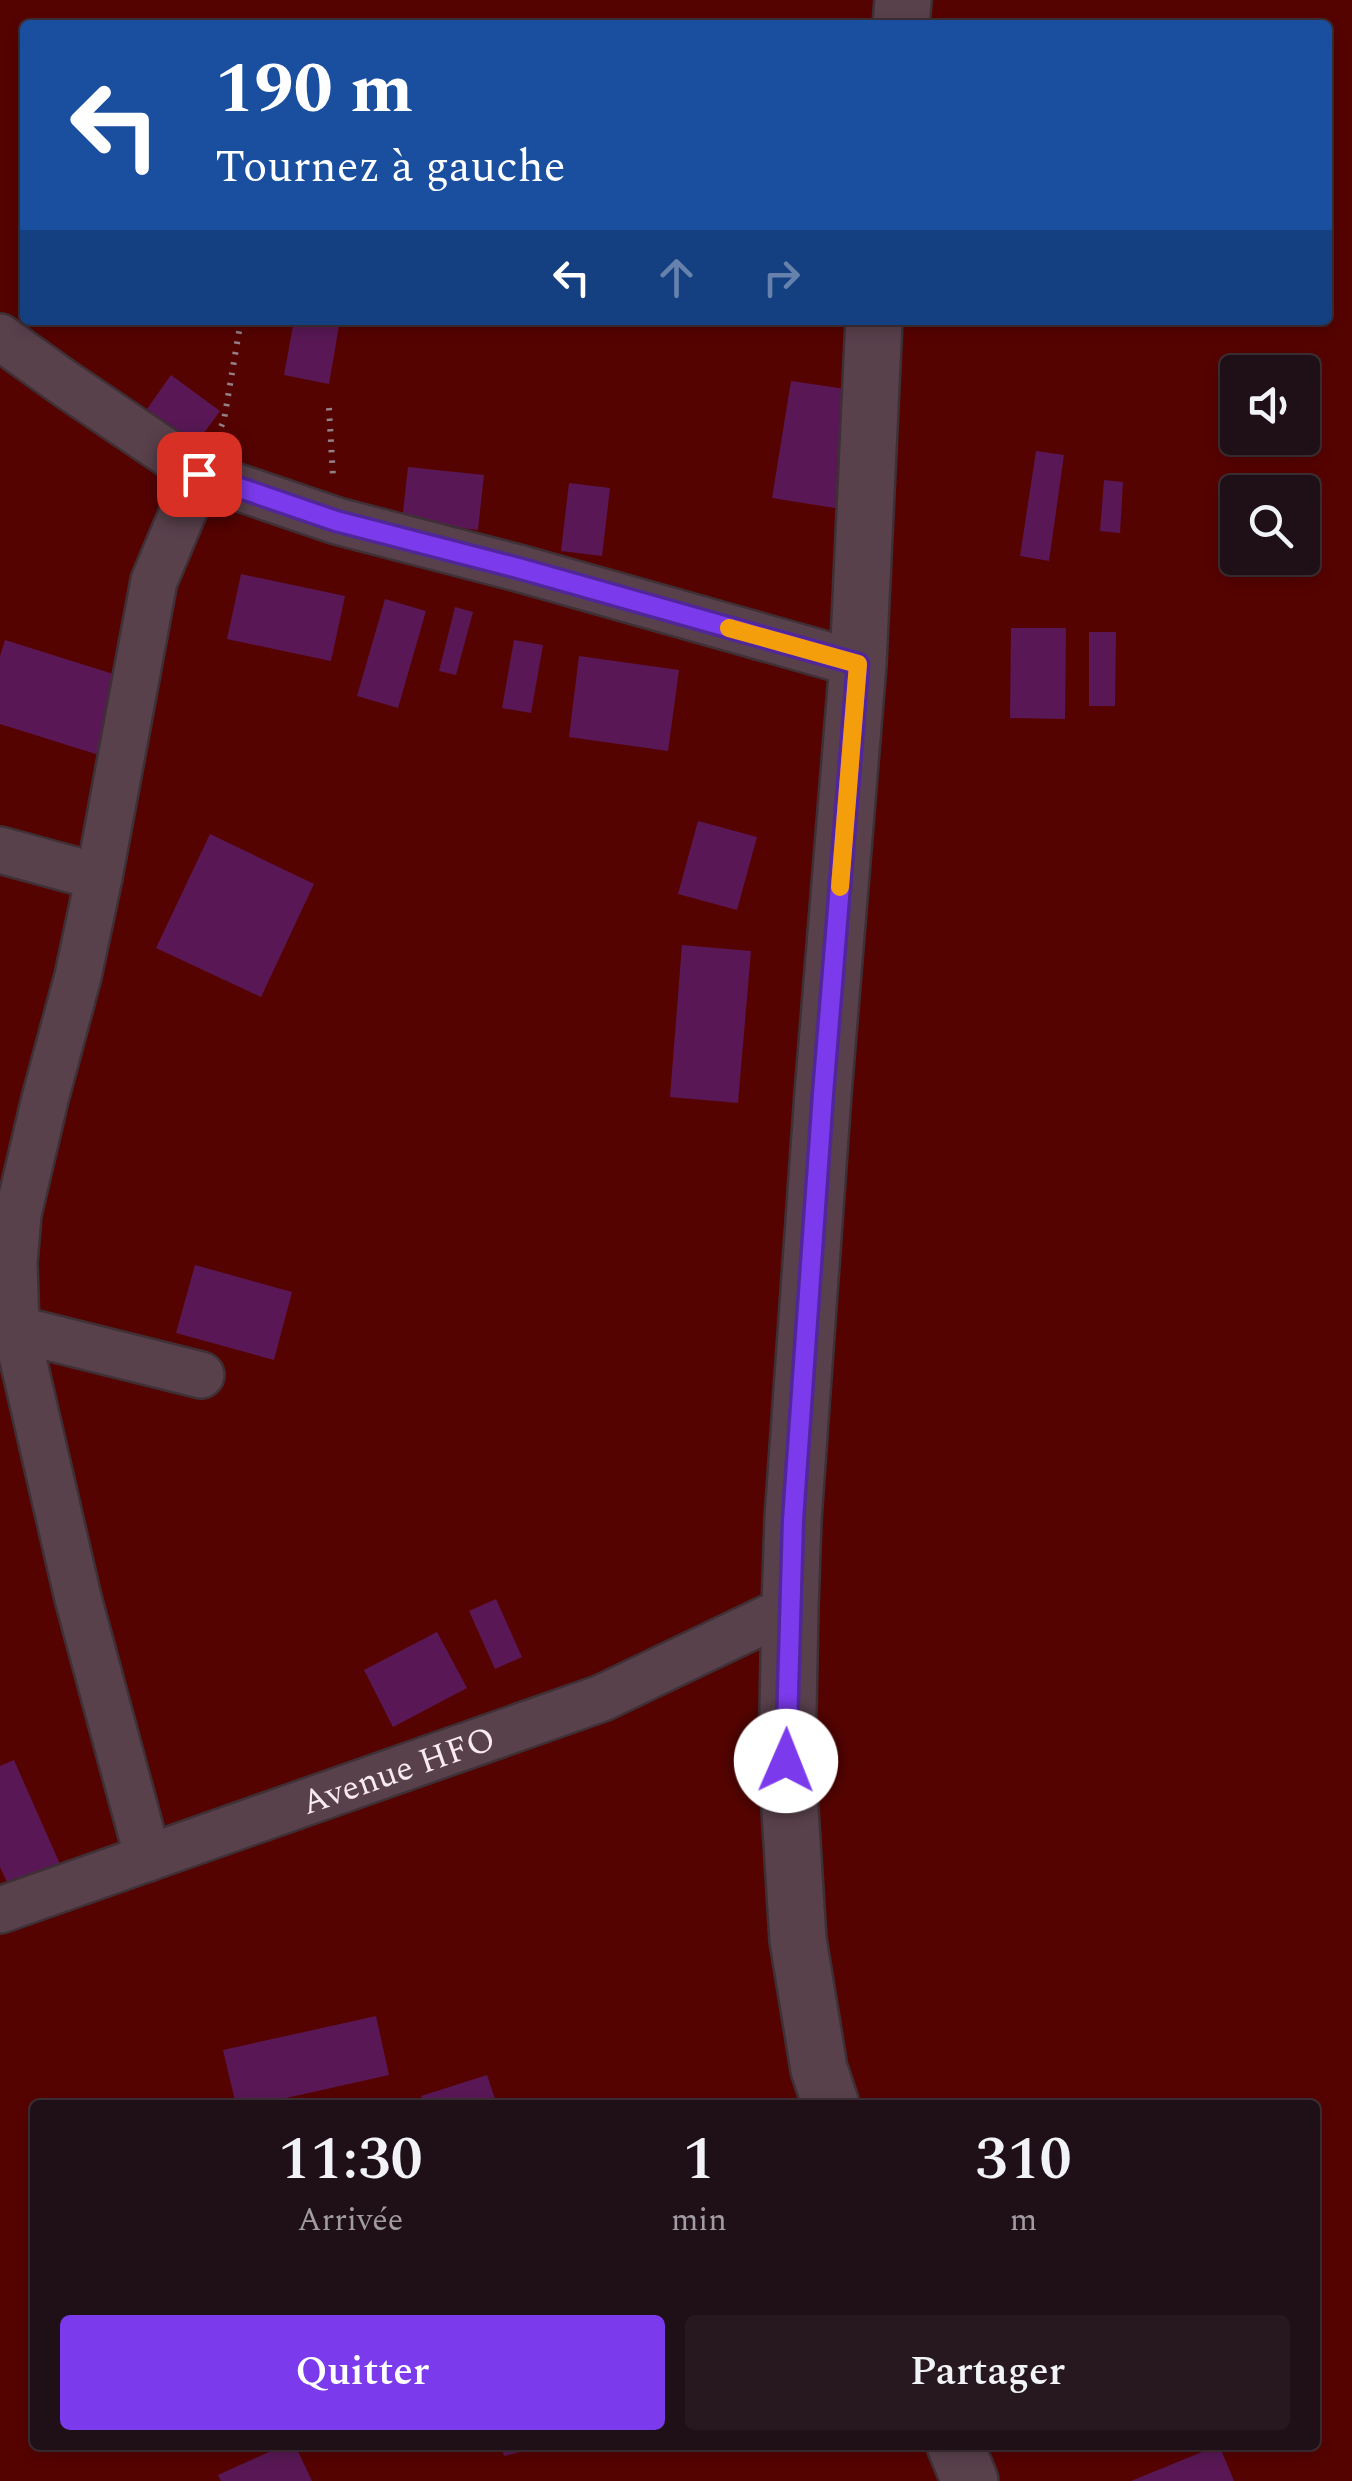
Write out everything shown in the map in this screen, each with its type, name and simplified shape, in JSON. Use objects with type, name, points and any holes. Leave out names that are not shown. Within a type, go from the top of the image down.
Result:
[{"type":"street","points":[[829,2100],[819,2069],[798,1940],[786,1761],[793,1520],[858,664],[874,325]]},
{"type":"street","points":[[0,337],[199,474],[336,521],[858,664]]},
{"type":"street","points":[[148,1858],[8,1327],[18,1214],[78,976],[154,582],[199,474]]},
{"type":"street","points":[[0,850],[99,877]]},
{"type":"street","points":[[8,1327],[201,1375]]},
{"type":"street","name":"Avenue HFO","points":[[0,1910],[602,1698],[790,1608]]},
{"type":"street","points":[[958,2450],[970,2481]]},
{"type":"path","points":[[199,474],[224,420],[240,325]]},
{"type":"path","points":[[328,408],[336,521]]},
{"type":"shaded area","points":[[0,0],[1352,0],[1352,2481],[0,2481]]},
{"type":"building","points":[[293,325],[339,325],[329,384],[284,375]]},
{"type":"building","points":[[171,375],[220,411],[196,444],[147,409]]},
{"type":"building","points":[[791,381],[859,391],[841,509],[772,498]]},
{"type":"building","points":[[1036,451],[1064,455],[1049,561],[1020,556]]},
{"type":"building","points":[[408,467],[484,475],[478,530],[402,521]]},
{"type":"building","points":[[1104,480],[1123,482],[1120,533],[1100,531]]},
{"type":"building","points":[[569,483],[610,488],[602,556],[561,551]]},
{"type":"building","points":[[241,574],[345,596],[331,661],[227,639]]},
{"type":"building","points":[[385,599],[426,611],[398,708],[357,696]]},
{"type":"building","points":[[455,607],[473,612],[456,675],[439,671]]},
{"type":"building","points":[[1011,628],[1066,628],[1065,719],[1010,718]]},
{"type":"building","points":[[1089,632],[1116,632],[1115,706],[1089,706]]},
{"type":"building","points":[[5,640],[123,677],[99,755],[0,724],[0,656]]},
{"type":"building","points":[[514,640],[543,645],[531,713],[502,708]]},
{"type":"building","points":[[579,656],[679,670],[668,751],[569,737]]},
{"type":"building","points":[[698,821],[757,837],[737,910],[678,894]]},
{"type":"building","points":[[210,834],[314,884],[261,997],[156,948]]},
{"type":"building","points":[[682,945],[751,951],[738,1103],[670,1097]]},
{"type":"building","points":[[195,1265],[292,1292],[274,1360],[176,1333]]},
{"type":"building","points":[[496,1599],[522,1657],[495,1669],[469,1611]]},
{"type":"building","points":[[437,1632],[467,1688],[393,1727],[364,1670]]},
{"type":"building","points":[[14,1760],[63,1871],[12,1893],[0,1867],[0,1766]]},
{"type":"building","points":[[376,2016],[389,2075],[277,2100],[235,2100],[223,2050]]},
{"type":"building","points":[[487,2075],[495,2100],[422,2100],[421,2096]]},
{"type":"building","points":[[273,2450],[297,2450],[312,2481],[221,2481],[218,2475]]},
{"type":"building","points":[[502,2450],[528,2450],[504,2456]]},
{"type":"building","points":[[1207,2450],[1221,2450],[1234,2481],[1131,2481]]},
{"type":"slow traffic","points":[[729,628],[858,664],[840,887]]},
{"type":"route","points":[[199,474],[336,521],[858,664],[793,1520],[786,1761]]}]
